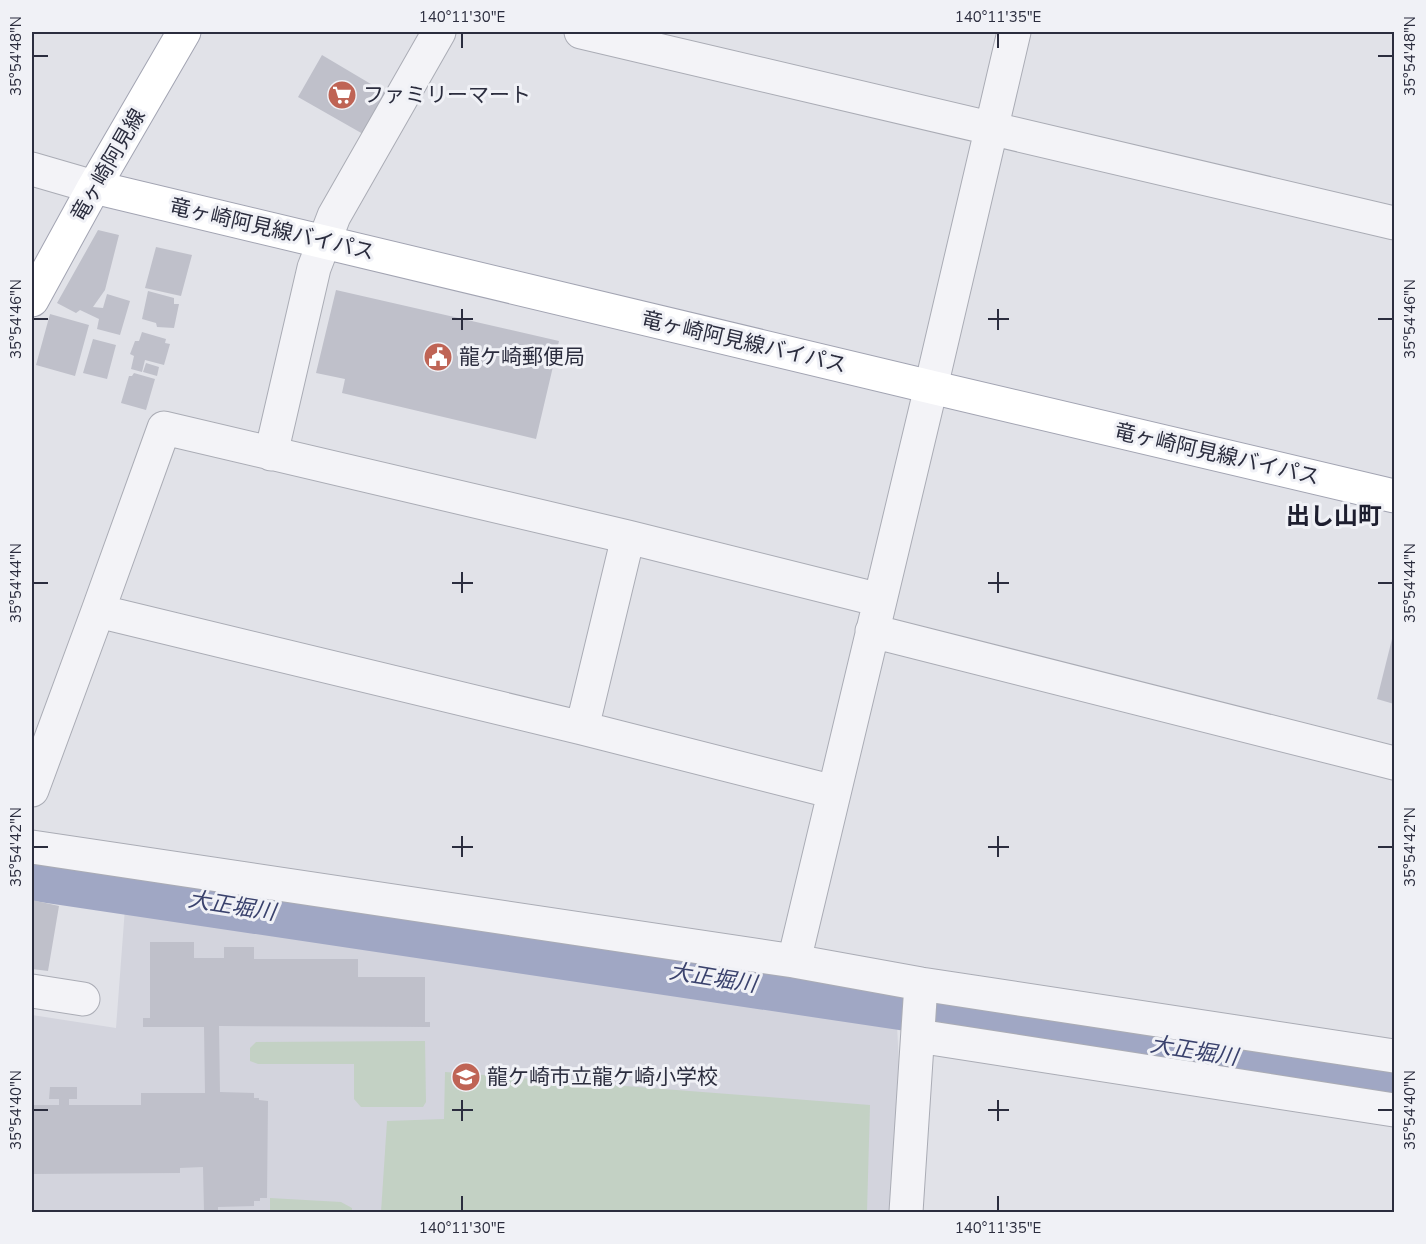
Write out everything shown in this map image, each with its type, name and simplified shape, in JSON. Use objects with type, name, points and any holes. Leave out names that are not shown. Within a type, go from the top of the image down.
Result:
[{"type":"main road","name":"竜ヶ崎阿見線","points":[[32,300],[94,187],[184,32]]},
{"type":"main road","name":"竜ヶ崎阿見線バイパス","points":[[94,187],[1395,496]]},
{"type":"street","points":[[271,454],[315,268],[334,216],[439,32]]},
{"type":"street","points":[[581,32],[1395,224]]},
{"type":"street","points":[[794,961],[1014,32]]},
{"type":"street","points":[[32,169],[94,187]]},
{"type":"street","points":[[32,790],[164,428],[628,537],[880,600]]},
{"type":"street","points":[[582,728],[628,537]]},
{"type":"street","points":[[98,612],[582,728],[834,792]]},
{"type":"street","points":[[872,631],[1395,763]]},
{"type":"street","points":[[32,847],[794,961],[921,984],[1395,1056]]},
{"type":"street","points":[[906,1212],[921,984]]},
{"type":"street","points":[[32,991],[83,999]]},
{"type":"street","points":[[918,1036],[1395,1110]]},
{"type":"shaded area","name":"龍ケ崎市立龍ケ崎小学校","points":[[125,908],[425,946],[897,1025],[902,1125],[895,1212],[32,1212],[32,1015],[116,1028]]},
{"type":"green space","points":[[425,1041],[426,1102],[423,1107],[361,1107],[354,1099],[354,1064],[258,1064],[250,1061],[250,1048],[256,1042]]},
{"type":"green space","points":[[445,1072],[870,1105],[867,1212],[381,1212],[387,1121],[444,1119]]},
{"type":"green space","points":[[270,1198],[341,1202],[352,1208],[352,1212],[270,1212]]},
{"type":"building","name":"ファミリーマート","points":[[322,55],[386,93],[363,134],[298,97]]},
{"type":"building","points":[[98,230],[119,235],[105,290],[93,307],[103,308],[107,294],[130,301],[120,335],[97,329],[99,319],[80,310],[76,313],[57,303]]},
{"type":"building","points":[[156,247],[192,255],[181,296],[145,288]]},
{"type":"building","points":[[336,290],[559,341],[536,439],[342,393],[345,379],[316,373]]},
{"type":"building","points":[[148,291],[174,298],[174,304],[179,304],[174,328],[157,327],[156,323],[142,319]]},
{"type":"building","points":[[50,314],[89,325],[75,376],[36,365]]},
{"type":"building","points":[[142,332],[166,339],[165,343],[170,344],[164,365],[145,360],[142,372],[131,369],[134,356],[130,354],[135,341],[139,341]]},
{"type":"building","points":[[93,339],[116,345],[107,379],[83,373]]},
{"type":"building","points":[[146,363],[159,367],[157,376],[143,372]]},
{"type":"building","points":[[134,373],[155,379],[146,410],[121,403],[129,376]]},
{"type":"building","points":[[1394,631],[1394,704],[1377,699]]},
{"type":"building","points":[[32,900],[59,906],[48,971],[32,969]]},
{"type":"building","points":[[150,942],[194,942],[194,958],[224,958],[224,947],[254,947],[254,959],[358,959],[358,977],[425,977],[425,1022],[430,1022],[430,1027],[219,1026],[220,1092],[254,1093],[254,1098],[268,1101],[267,1198],[254,1201],[254,1206],[218,1207],[218,1212],[204,1212],[203,1167],[180,1168],[180,1173],[32,1174],[32,1105],[59,1105],[59,1099],[49,1099],[50,1087],[77,1087],[77,1099],[69,1099],[69,1105],[141,1105],[141,1093],[205,1093],[204,1027],[143,1027],[143,1018],[150,1018]]},
{"type":"waterway","name":"大正堀川","points":[[32,875],[1394,1080]]},
{"type":"place","name":"ファミリーマート","points":[[342,95]]},
{"type":"place","name":"龍ケ崎郵便局","points":[[438,357]]},
{"type":"place","name":"龍ケ崎市立龍ケ崎小学校","points":[[466,1077]]},
{"type":"district","name":"出し山町","points":[[1334,516]]}]
